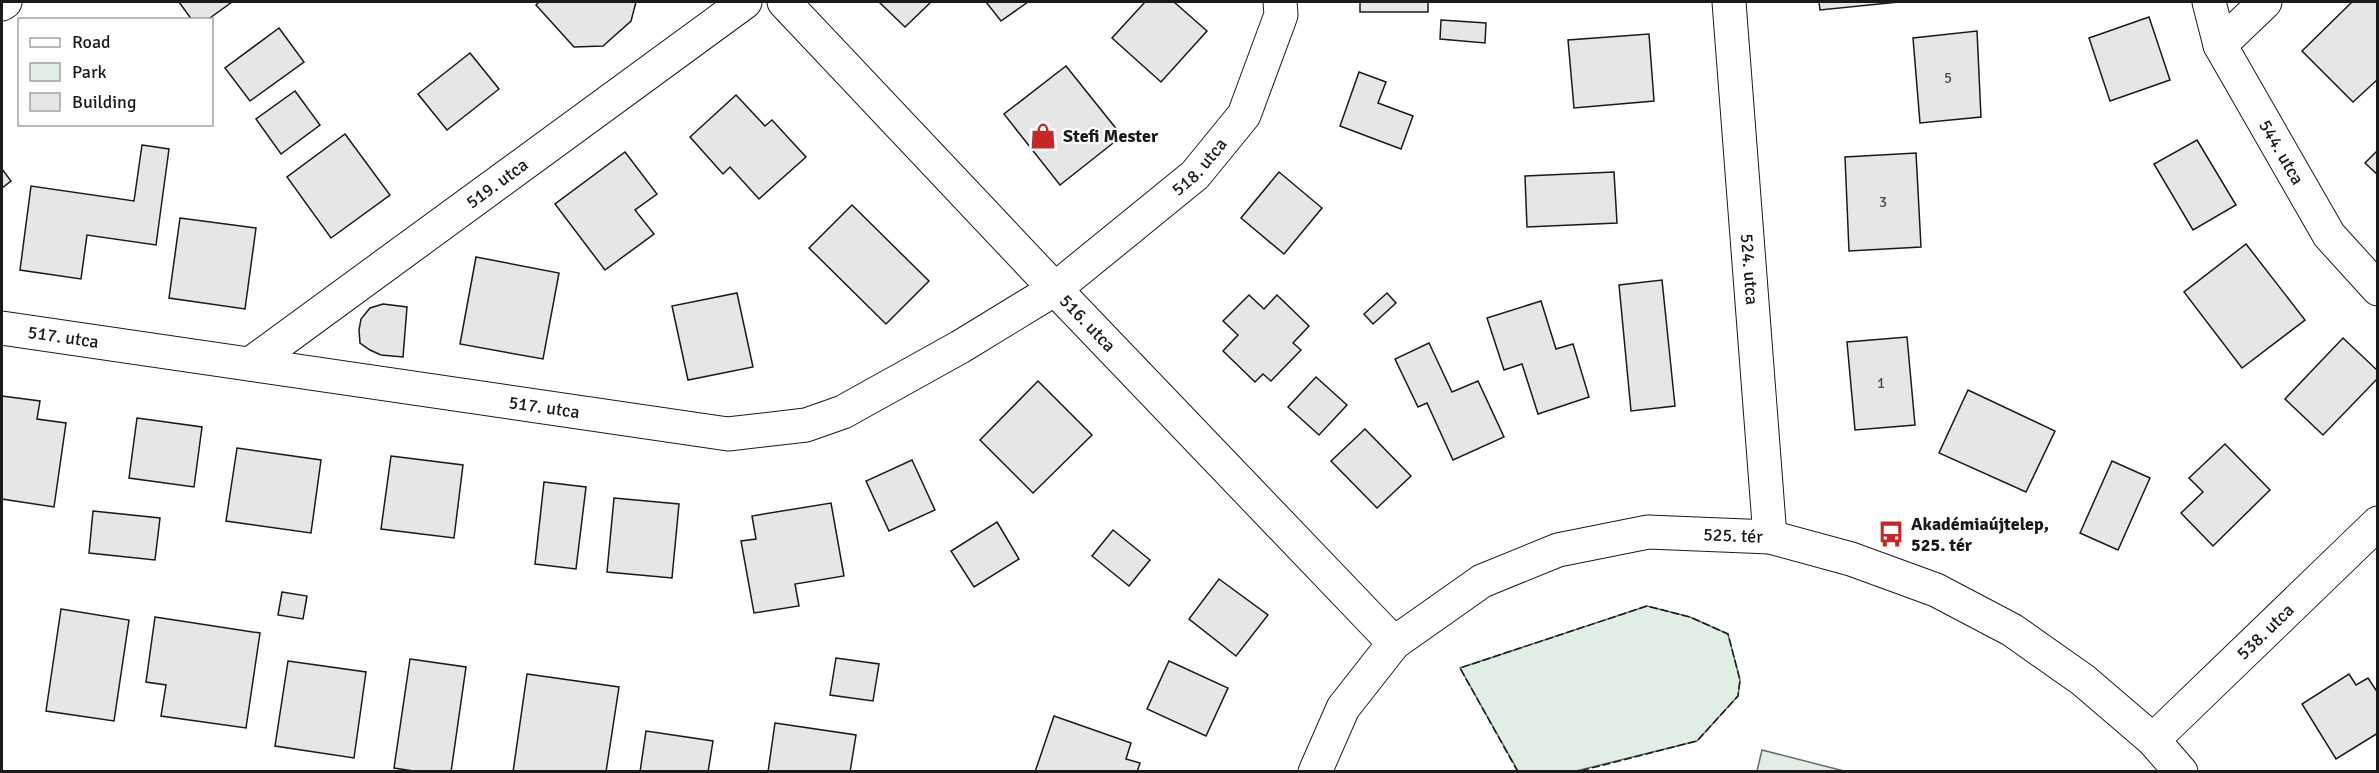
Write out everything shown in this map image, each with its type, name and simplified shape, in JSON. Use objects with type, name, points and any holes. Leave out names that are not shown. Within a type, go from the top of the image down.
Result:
[{"type":"street","name":"519. utca","points":[[250,364],[744,2]]},
{"type":"street","name":"516. utca","points":[[784,2],[1394,643]]},
{"type":"street","name":"518. utca","points":[[1055,289],[1195,175],[1244,115],[1281,15],[1280,2]]},
{"type":"street","name":"524. utca","points":[[1729,2],[1770,537]]},
{"type":"street","name":"544. utca","points":[[2209,2],[2220,45],[2329,235],[2378,289]]},
{"type":"street","points":[[2220,45],[2265,2]]},
{"type":"street","name":"517. utca","points":[[2,328],[728,434],[806,425],[843,412],[960,347],[1055,289]]},
{"type":"street","name":"538. utca","points":[[2153,740],[2378,523]]},
{"type":"street","name":"525. tér","points":[[1315,771],[1343,708],[1394,643],[1482,581],[1558,550],[1648,532],[1770,537],[1851,559],[1945,595],[2012,630],[2083,680],[2153,740],[2181,771]]},
{"type":"green space","points":[[1647,606],[1690,617],[1728,634],[1740,680],[1738,696],[1697,741],[1576,771],[1518,771],[1460,668]]},
{"type":"green space","points":[[1762,750],[1844,771],[1757,771]]},
{"type":"building","points":[[179,2],[232,2],[210,18],[191,18]]},
{"type":"building","points":[[539,2],[636,2],[631,21],[603,46],[574,47],[536,5]]},
{"type":"building","points":[[879,2],[931,2],[905,27]]},
{"type":"building","points":[[986,2],[1028,2],[1001,21]]},
{"type":"building","points":[[1145,2],[1174,2],[1207,31],[1161,82],[1112,38]]},
{"type":"building","points":[[1360,2],[1428,2],[1428,12],[1360,12]]},
{"type":"building","points":[[1819,2],[1899,2],[1820,10]]},
{"type":"building","points":[[2352,2],[2378,2],[2378,79],[2353,102],[2302,51]]},
{"type":"building","points":[[2149,17],[2170,80],[2110,101],[2089,38]]},
{"type":"building","points":[[1441,20],[1486,23],[1485,43],[1440,39]]},
{"type":"building","points":[[279,28],[304,62],[250,101],[225,68]]},
{"type":"building","points":[[1977,31],[1981,117],[1920,123],[1913,38]]},
{"type":"building","points":[[1649,34],[1654,101],[1574,108],[1568,40]]},
{"type":"building","points":[[470,53],[499,89],[447,130],[418,94]]},
{"type":"building","points":[[1066,66],[1122,136],[1060,185],[1004,114]]},
{"type":"building","points":[[1359,72],[1386,82],[1378,103],[1413,116],[1401,149],[1340,126]]},
{"type":"building","points":[[295,91],[320,125],[281,154],[256,119]]},
{"type":"building","points":[[736,95],[765,126],[772,120],[806,157],[759,199],[730,167],[723,174],[690,137]]},
{"type":"building","points":[[345,134],[390,195],[331,238],[287,177]]},
{"type":"building","points":[[2197,140],[2236,205],[2193,230],[2154,164]]},
{"type":"building","points":[[142,145],[169,149],[156,245],[87,235],[81,279],[20,270],[31,186],[134,201]]},
{"type":"building","points":[[2378,150],[2378,175],[2365,163]]},
{"type":"building","points":[[625,152],[657,194],[635,210],[654,234],[605,270],[555,204]]},
{"type":"building","points":[[1916,153],[1921,247],[1849,251],[1845,157]]},
{"type":"building","points":[[2,169],[11,181],[2,188]]},
{"type":"building","points":[[1279,172],[1322,208],[1284,254],[1241,218]]},
{"type":"building","points":[[1614,172],[1617,223],[1527,227],[1525,176]]},
{"type":"building","points":[[852,205],[929,281],[886,324],[809,248]]},
{"type":"building","points":[[180,218],[256,228],[245,309],[169,298]]},
{"type":"building","points":[[2246,244],[2305,320],[2242,368],[2184,292]]},
{"type":"building","points":[[476,257],[559,273],[543,359],[460,344]]},
{"type":"building","points":[[1662,280],[1675,406],[1631,411],[1619,285]]},
{"type":"building","points":[[737,293],[753,367],[688,380],[672,306]]},
{"type":"building","points":[[1387,293],[1396,303],[1373,324],[1364,314]]},
{"type":"building","points":[[1249,295],[1264,309],[1277,295],[1309,326],[1293,343],[1301,350],[1271,381],[1263,374],[1255,382],[1223,351],[1238,335],[1223,321]]},
{"type":"building","points":[[1541,301],[1556,349],[1573,344],[1589,397],[1538,414],[1522,364],[1504,370],[1487,318]]},
{"type":"building","points":[[383,304],[407,307],[403,357],[381,355],[360,343],[361,319],[370,308]]},
{"type":"building","points":[[1907,337],[1915,425],[1855,430],[1847,342]]},
{"type":"building","points":[[2343,338],[2378,371],[2378,378],[2323,435],[2285,399]]},
{"type":"building","points":[[1429,343],[1452,392],[1478,381],[1504,437],[1453,460],[1427,403],[1418,407],[1395,359]]},
{"type":"building","points":[[1316,377],[1347,405],[1319,435],[1288,407]]},
{"type":"building","points":[[1038,381],[1092,435],[1033,493],[980,440]]},
{"type":"building","points":[[1968,390],[2055,431],[2026,492],[1939,453]]},
{"type":"building","points":[[2,396],[40,401],[37,419],[66,423],[54,507],[2,499]]},
{"type":"building","points":[[137,418],[202,427],[194,487],[129,478]]},
{"type":"building","points":[[1365,429],[1411,476],[1377,508],[1331,461]]},
{"type":"building","points":[[2225,444],[2270,490],[2213,546],[2181,513],[2203,492],[2189,478]]},
{"type":"building","points":[[237,448],[321,460],[311,533],[226,521]]},
{"type":"building","points":[[391,456],[463,465],[454,538],[381,529]]},
{"type":"building","points":[[912,460],[935,510],[889,531],[866,481]]},
{"type":"building","points":[[2112,461],[2150,478],[2118,550],[2080,533]]},
{"type":"building","points":[[544,482],[586,487],[576,569],[535,564]]},
{"type":"building","points":[[614,498],[679,504],[672,578],[607,572]]},
{"type":"building","points":[[831,503],[844,576],[795,584],[799,606],[754,613],[741,541],[756,539],[752,516]]},
{"type":"building","points":[[93,511],[160,518],[155,560],[89,553]]},
{"type":"building","points":[[997,522],[1019,559],[974,587],[951,551]]},
{"type":"building","points":[[1113,530],[1150,560],[1129,586],[1092,556]]},
{"type":"building","points":[[1219,579],[1268,615],[1236,656],[1189,619]]},
{"type":"building","points":[[282,592],[307,596],[303,619],[278,615]]},
{"type":"building","points":[[61,609],[129,620],[114,721],[46,711]]},
{"type":"building","points":[[155,617],[260,633],[246,728],[161,716],[166,685],[146,682]]},
{"type":"building","points":[[836,658],[879,664],[873,701],[830,695]]},
{"type":"building","points":[[410,659],[466,667],[451,772],[420,772],[394,768]]},
{"type":"building","points":[[288,661],[366,672],[354,758],[275,746]]},
{"type":"building","points":[[1169,661],[1228,688],[1206,736],[1147,709]]},
{"type":"building","points":[[527,674],[619,687],[606,772],[513,772]]},
{"type":"building","points":[[2349,674],[2356,685],[2368,678],[2378,693],[2378,733],[2336,759],[2302,704]]},
{"type":"building","points":[[1054,716],[1131,743],[1126,759],[1140,763],[1137,772],[1035,772]]},
{"type":"building","points":[[775,723],[856,735],[850,772],[768,772]]},
{"type":"building","points":[[646,731],[713,741],[708,772],[640,772]]},
{"type":"fence","points":[[1518,772],[1460,668],[1647,606],[1690,617],[1728,634],[1740,680],[1738,696],[1697,741],[1576,772]]},
{"type":"place","name":"Stefi Mester","points":[[1043,136]]},
{"type":"place","name":"Akadémiaújtelep, 525. tér","points":[[1891,534]]}]
